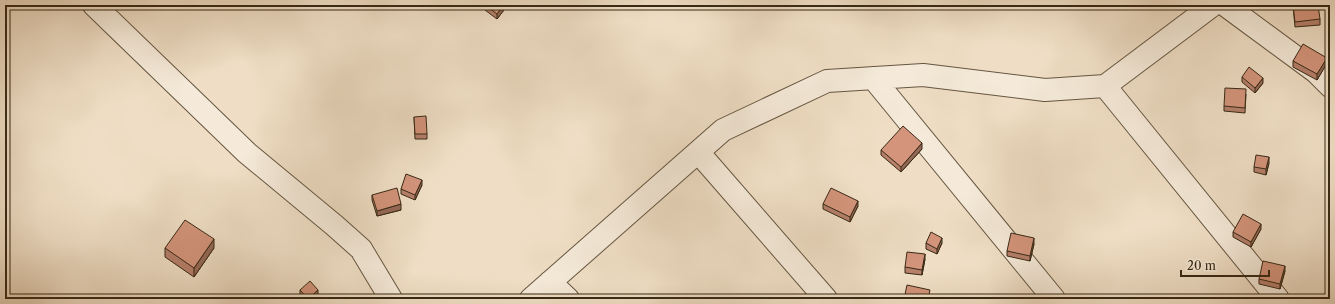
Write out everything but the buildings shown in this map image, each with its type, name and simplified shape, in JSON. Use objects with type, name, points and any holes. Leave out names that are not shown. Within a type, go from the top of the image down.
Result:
[{"type":"street","points":[[94,5],[247,153],[334,225],[361,250],[391,299]]},
{"type":"street","points":[[531,299],[723,130],[827,80],[923,75],[1045,90],[1105,86],[1213,5]]},
{"type":"street","points":[[1225,5],[1316,72],[1330,86]]},
{"type":"street","points":[[873,78],[1054,299]]},
{"type":"street","points":[[1105,86],[1278,299]]},
{"type":"street","points":[[698,152],[826,299]]},
{"type":"street","points":[[550,282],[568,299]]}]
